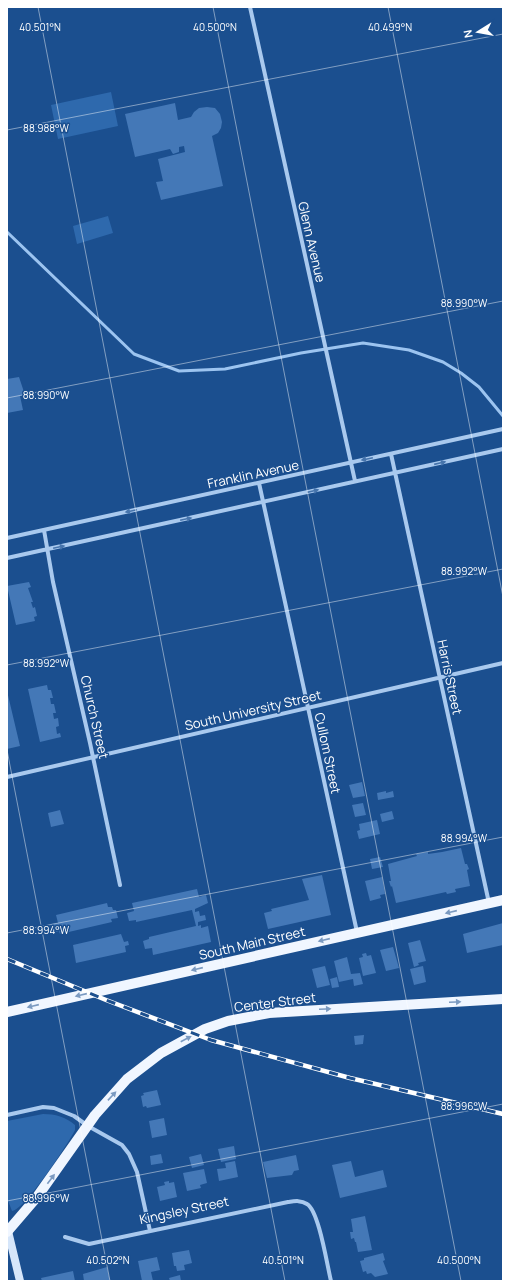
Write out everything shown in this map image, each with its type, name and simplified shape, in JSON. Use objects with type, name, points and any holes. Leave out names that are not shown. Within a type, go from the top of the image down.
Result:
[{"type":"main road","name":"South Main Street","points":[[7,1012],[503,900]]},
{"type":"main road","name":"Center Street","points":[[88,1126],[108,1100],[127,1079],[145,1064],[186,1038],[228,1021],[284,1012],[503,999]]},
{"type":"main road","points":[[20,1281],[7,1229],[38,1197],[88,1126]]},
{"type":"street","name":"Glenn Avenue","points":[[250,7],[355,481]]},
{"type":"street","name":"Franklin Avenue","points":[[7,538],[502,430]]},
{"type":"street","points":[[7,558],[503,449]]},
{"type":"street","name":"Harris Street","points":[[391,454],[489,903]]},
{"type":"street","name":"Cullom Street","points":[[259,483],[357,933]]},
{"type":"street","name":"Church Street","points":[[44,530],[120,885]]},
{"type":"street","name":"South University Street","points":[[7,777],[503,663]]},
{"type":"street","points":[[7,1115],[43,1107],[54,1108],[74,1116],[88,1126],[122,1145],[129,1154],[137,1172],[150,1231]]},
{"type":"street","name":"Kingsley Street","points":[[65,1237],[89,1244],[288,1202],[300,1201],[308,1204],[316,1214],[331,1281]]},
{"type":"shaded area","points":[[111,92],[118,126],[58,139],[51,105]]},
{"type":"shaded area","points":[[108,216],[113,233],[77,244],[73,226]]},
{"type":"shaded area","points":[[43,1114],[56,1115],[68,1120],[75,1125],[75,1130],[64,1149],[35,1189],[18,1208],[12,1211],[7,1198],[7,1121]]},
{"type":"building","points":[[175,103],[178,120],[191,117],[199,108],[215,108],[220,114],[222,122],[221,128],[218,133],[212,136],[223,186],[161,200],[156,182],[163,181],[158,159],[185,152],[184,146],[179,147],[179,152],[173,154],[170,149],[135,157],[125,114]]},
{"type":"building","points":[[19,377],[25,395],[20,396],[23,410],[7,413],[7,379]]},
{"type":"building","points":[[29,582],[31,587],[28,588],[33,602],[31,602],[33,608],[35,607],[37,616],[34,617],[35,621],[16,625],[7,586]]},
{"type":"building","points":[[47,685],[48,690],[51,690],[53,698],[50,698],[51,704],[54,704],[56,713],[53,713],[54,719],[58,718],[59,726],[56,727],[57,734],[60,733],[61,737],[40,742],[28,689]]},
{"type":"building","points":[[7,691],[20,746],[7,749]]},
{"type":"building","points":[[362,782],[365,796],[353,798],[349,785]]},
{"type":"building","points":[[386,791],[386,793],[393,791],[394,797],[378,800],[377,793]]},
{"type":"building","points":[[363,803],[366,815],[355,817],[352,805]]},
{"type":"building","points":[[60,810],[64,824],[51,827],[48,813]]},
{"type":"building","points":[[392,811],[394,819],[382,822],[380,814]]},
{"type":"building","points":[[377,820],[380,834],[359,839],[357,831],[360,830],[359,824]]},
{"type":"building","points":[[461,848],[465,864],[467,864],[469,869],[467,870],[470,886],[455,889],[456,892],[447,894],[446,892],[396,903],[392,886],[391,887],[389,881],[391,881],[388,864],[417,856],[416,854],[428,852],[428,854]]},
{"type":"building","points":[[380,857],[383,867],[372,869],[370,859]]},
{"type":"building","points":[[322,875],[331,915],[268,929],[264,913],[272,911],[271,909],[309,900],[302,879]]},
{"type":"building","points":[[382,877],[385,894],[380,895],[381,898],[370,901],[365,881]]},
{"type":"building","points":[[197,889],[199,897],[206,895],[208,903],[195,909],[195,912],[199,911],[200,916],[205,915],[206,920],[198,922],[198,926],[201,925],[201,928],[208,926],[211,942],[153,955],[152,948],[145,949],[143,941],[149,939],[149,937],[196,926],[192,910],[136,922],[136,920],[129,921],[127,913],[134,911],[132,903]]},
{"type":"building","points":[[107,903],[108,907],[112,907],[113,910],[116,910],[118,918],[111,919],[112,922],[60,934],[59,931],[53,933],[51,924],[58,923],[56,915]]},
{"type":"building","points":[[503,923],[503,945],[467,953],[463,934]]},
{"type":"building","points":[[121,934],[124,942],[128,941],[129,945],[125,946],[126,952],[76,963],[73,945]]},
{"type":"building","points":[[420,940],[426,961],[418,963],[419,965],[414,967],[408,943]]},
{"type":"building","points":[[393,947],[399,968],[386,971],[380,950]]},
{"type":"building","points":[[366,953],[367,956],[371,955],[376,973],[363,976],[359,958],[363,957],[362,954]]},
{"type":"building","points":[[347,957],[351,974],[360,973],[363,984],[354,986],[353,979],[339,982],[334,961]]},
{"type":"building","points":[[325,966],[330,985],[317,988],[312,969]]},
{"type":"building","points":[[423,966],[426,982],[414,985],[410,969]]},
{"type":"building","points":[[337,977],[339,987],[332,988],[330,979]]},
{"type":"building","points":[[364,1035],[363,1044],[355,1045],[354,1036]]},
{"type":"building","points":[[157,1090],[161,1105],[147,1108],[146,1106],[143,1107],[141,1096],[144,1095],[143,1093]]},
{"type":"building","points":[[164,1118],[167,1135],[152,1138],[149,1121]]},
{"type":"building","points":[[234,1146],[236,1159],[221,1162],[218,1149]]},
{"type":"building","points":[[161,1154],[163,1163],[151,1165],[150,1156]]},
{"type":"building","points":[[201,1154],[204,1165],[192,1168],[189,1157]]},
{"type":"building","points":[[296,1155],[299,1170],[294,1171],[292,1175],[267,1178],[263,1162]]},
{"type":"building","points":[[235,1161],[238,1177],[219,1181],[217,1169],[226,1168],[225,1163]]},
{"type":"building","points":[[351,1161],[355,1177],[383,1170],[387,1187],[340,1198],[332,1165]]},
{"type":"building","points":[[204,1169],[207,1183],[200,1185],[201,1188],[187,1191],[183,1173]]},
{"type":"building","points":[[169,1181],[169,1183],[174,1182],[177,1197],[160,1201],[157,1187],[165,1185],[164,1182]]},
{"type":"building","points":[[365,1216],[372,1250],[358,1252],[354,1238],[351,1239],[350,1232],[353,1232],[351,1219]]},
{"type":"building","points":[[189,1250],[192,1263],[184,1265],[185,1270],[177,1271],[176,1266],[174,1266],[172,1253]]},
{"type":"building","points":[[383,1253],[385,1260],[383,1261],[388,1274],[375,1277],[371,1273],[367,1274],[366,1271],[363,1272],[360,1261],[364,1260],[364,1258]]},
{"type":"building","points":[[157,1257],[160,1270],[151,1272],[153,1281],[142,1281],[138,1261]]},
{"type":"building","points":[[107,1267],[110,1281],[84,1281],[83,1274]]},
{"type":"building","points":[[73,1271],[75,1281],[42,1281],[41,1278]]},
{"type":"building","points":[[180,1275],[181,1281],[170,1281],[169,1278]]},
{"type":"waterway","points":[[7,232],[134,354],[179,371],[225,369],[301,353],[363,343],[409,350],[443,362],[461,373],[479,387],[503,416]]},
{"type":"railway","points":[[7,959],[106,1000],[211,1040],[350,1078],[503,1114]]}]
